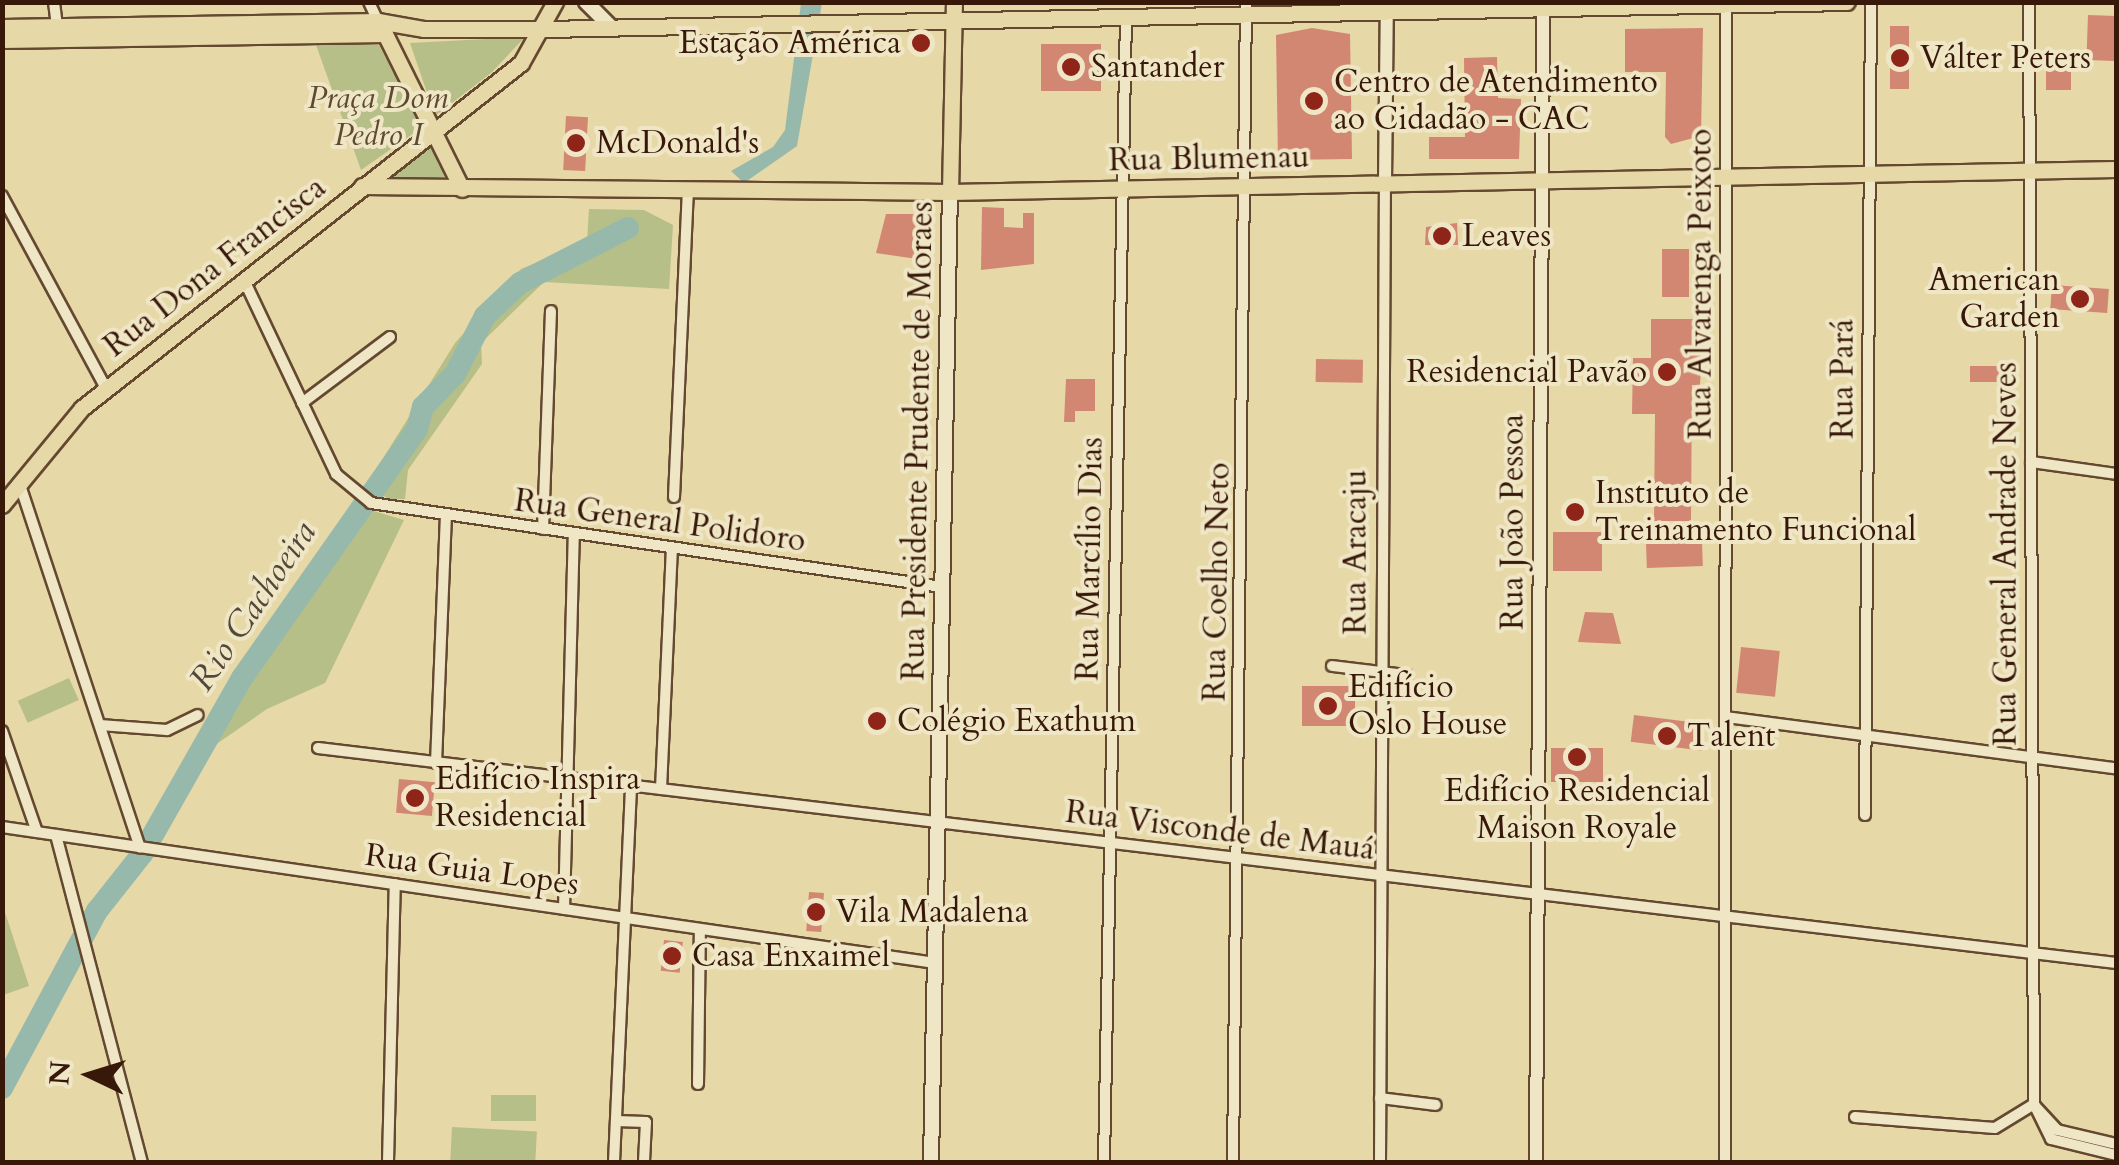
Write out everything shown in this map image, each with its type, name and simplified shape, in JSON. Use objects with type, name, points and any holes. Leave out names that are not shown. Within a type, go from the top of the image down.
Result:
[{"type":"main road","name":"Rua Dona Francisca","points":[[2,505],[106,388],[520,63],[546,29],[555,2]]},
{"type":"main road","points":[[586,2],[612,28]]},
{"type":"main road","name":"Rua Presidente Prudente de Moraes","points":[[931,1162],[954,2]]},
{"type":"main road","points":[[2,40],[1126,17],[1248,9],[1847,2]]},
{"type":"main road","points":[[2,26],[385,34],[424,29]]},
{"type":"main road","points":[[385,34],[462,189]]},
{"type":"main road","name":"Rua Blumenau","points":[[362,186],[688,194],[950,192],[2116,169]]},
{"type":"street","points":[[54,2],[57,26]]},
{"type":"street","points":[[370,2],[385,34]]},
{"type":"street","name":"Rua Pará","points":[[1866,815],[1871,2]]},
{"type":"street","name":"Rua General Andrade Neves","points":[[2029,2],[2034,1104]]},
{"type":"street","name":"Rua Alvarenga Peixoto","points":[[1726,5],[1726,1162]]},
{"type":"street","name":"Rua João Pessoa","points":[[1536,1162],[1543,6]]},
{"type":"street","name":"Rua Aracaju","points":[[1380,1162],[1386,7]]},
{"type":"street","name":"Rua Coelho Neto","points":[[1234,1162],[1248,9]]},
{"type":"street","name":"Rua Marcílio Dias","points":[[1104,1162],[1126,17]]},
{"type":"street","points":[[674,498],[688,194]]},
{"type":"street","points":[[2,196],[106,388]]},
{"type":"street","points":[[244,280],[302,402],[390,337]]},
{"type":"street","points":[[543,529],[551,312]]},
{"type":"street","name":"Rua General Polidoro","points":[[302,402],[336,474],[367,501],[942,587]]},
{"type":"street","points":[[2031,462],[2116,474]]},
{"type":"street","points":[[19,482],[100,726],[146,848]]},
{"type":"street","points":[[436,762],[446,515]]},
{"type":"street","points":[[564,909],[574,534]]},
{"type":"street","points":[[661,789],[672,548]]},
{"type":"street","points":[[1332,666],[1406,676]]},
{"type":"street","points":[[100,726],[166,730],[198,715]]},
{"type":"street","points":[[1726,717],[2116,768]]},
{"type":"street","points":[[2,731],[37,832]]},
{"type":"street","name":"Rua Visconde de Mauá","points":[[318,748],[2116,962]]},
{"type":"street","points":[[614,1162],[631,786]]},
{"type":"street","name":"Rua Guia Lopes","points":[[2,827],[935,963]]},
{"type":"street","points":[[56,834],[142,1162]]},
{"type":"street","points":[[388,1162],[395,884]]},
{"type":"street","points":[[698,1084],[700,929]]},
{"type":"street","points":[[1380,1098],[1436,1105]]},
{"type":"street","points":[[1855,1117],[1995,1128],[2034,1104]]},
{"type":"street","points":[[2034,1104],[2066,1134],[2116,1144]]},
{"type":"street","points":[[2034,1104],[2051,1140],[2116,1155]]},
{"type":"street","points":[[616,1120],[646,1122],[644,1162]]},
{"type":"green space","points":[[525,37],[491,73],[435,116],[410,43]]},
{"type":"green space","name":"Praça Dom Pedro I","points":[[316,45],[379,45],[421,128],[361,170]]},
{"type":"green space","points":[[430,147],[446,180],[390,177]]},
{"type":"green space","points":[[589,209],[644,210],[673,225],[669,289],[544,282],[481,343],[482,364],[408,470],[405,499],[388,499],[367,484],[455,343],[521,269],[587,242]]},
{"type":"green space","points":[[370,510],[404,520],[325,683],[267,709],[205,752],[260,655],[291,621],[306,577]]},
{"type":"green space","points":[[69,678],[79,700],[28,723],[18,701]]},
{"type":"green space","points":[[2,903],[29,986],[3,995],[2,995]]},
{"type":"green space","points":[[491,1095],[536,1095],[536,1121],[491,1121]]},
{"type":"green space","points":[[452,1127],[537,1131],[535,1162],[450,1162]]},
{"type":"shaded area","points":[[801,3],[822,3],[797,146],[744,183],[731,171],[773,147],[785,130]]},
{"type":"building","points":[[2088,15],[2116,16],[2114,61],[2086,60]]},
{"type":"building","name":"Válter Peters","points":[[1890,26],[1909,26],[1909,89],[1890,89]]},
{"type":"building","name":"Centro de Atendimento ao Cidadão - CAC","points":[[1312,28],[1350,34],[1352,159],[1278,160],[1276,35]]},
{"type":"building","points":[[1703,28],[1701,136],[1671,144],[1665,137],[1666,72],[1625,72],[1625,29]]},
{"type":"building","name":"Santander","points":[[1041,44],[1101,44],[1101,91],[1041,91]]},
{"type":"building","points":[[1497,57],[1498,98],[1521,99],[1519,159],[1429,159],[1429,137],[1465,137],[1464,58]]},
{"type":"building","points":[[2046,63],[2071,63],[2071,90],[2046,90]]},
{"type":"building","name":"McDonald's","points":[[566,116],[588,117],[585,171],[563,170]]},
{"type":"building","points":[[982,207],[1004,208],[1004,227],[1023,228],[1023,213],[1034,213],[1034,264],[981,270]]},
{"type":"building","points":[[886,214],[923,214],[917,259],[876,253]]},
{"type":"building","name":"Leaves","points":[[1457,223],[1458,245],[1425,245],[1426,227]]},
{"type":"building","points":[[1662,249],[1689,249],[1689,297],[1662,297]]},
{"type":"building","name":"American Garden","points":[[2052,285],[2109,289],[2107,313],[2050,309]]},
{"type":"building","points":[[1651,319],[1704,319],[1700,385],[1692,385],[1691,521],[1654,521],[1655,414],[1632,414],[1633,358],[1651,358]]},
{"type":"building","points":[[1316,359],[1363,360],[1363,383],[1316,382]]},
{"type":"building","points":[[1970,366],[2007,366],[2007,382],[1970,382]]},
{"type":"building","points":[[1066,379],[1095,379],[1095,411],[1075,411],[1075,422],[1064,422]]},
{"type":"building","points":[[1553,532],[1602,532],[1602,571],[1553,571]]},
{"type":"building","points":[[1702,542],[1703,566],[1647,568],[1646,544]]},
{"type":"building","points":[[1585,612],[1613,613],[1621,644],[1578,642]]},
{"type":"building","points":[[1741,647],[1780,651],[1775,697],[1736,693]]},
{"type":"building","name":"Edifício Oslo House","points":[[1302,686],[1355,686],[1355,726],[1302,726]]},
{"type":"building","name":"Talent","points":[[1634,715],[1704,724],[1701,750],[1631,742]]},
{"type":"building","name":"Edifício Residencial Maison Royale","points":[[1551,748],[1603,748],[1603,782],[1551,782]]},
{"type":"building","name":"Edifício Inspira Residencial","points":[[399,779],[435,782],[432,816],[396,813]]},
{"type":"building","name":"Vila Madalena","points":[[809,892],[824,893],[821,932],[806,931]]},
{"type":"building","name":"Casa Enxaimel","points":[[664,940],[683,942],[680,973],[661,971]]},
{"type":"waterway","name":"Rio Cachoeira","points":[[2,1088],[97,911],[142,854],[242,678],[417,429],[423,407],[455,374],[485,316],[520,283],[628,228]]},
{"type":"place","name":"Estação América","points":[[921,43]]},
{"type":"place","name":"Válter Peters","points":[[1900,58]]},
{"type":"place","name":"Santander","points":[[1071,67]]},
{"type":"place","name":"Centro de Atendimento ao Cidadão - CAC","points":[[1314,101]]},
{"type":"place","name":"McDonald's","points":[[576,143]]},
{"type":"place","name":"Leaves","points":[[1442,236]]},
{"type":"place","name":"American Garden","points":[[2080,299]]},
{"type":"place","name":"Residencial Pavão","points":[[1667,372]]},
{"type":"place","name":"Instituto de Treinamento Funcional","points":[[1575,512]]},
{"type":"place","name":"Edifício Oslo House","points":[[1328,706]]},
{"type":"place","name":"Colégio Exathum","points":[[877,721]]},
{"type":"place","name":"Talent","points":[[1667,736]]},
{"type":"place","name":"Edifício Residencial Maison Royale","points":[[1577,757]]},
{"type":"place","name":"Edifício Inspira Residencial","points":[[415,798]]},
{"type":"place","name":"Vila Madalena","points":[[816,912]]},
{"type":"place","name":"Casa Enxaimel","points":[[672,956]]}]
